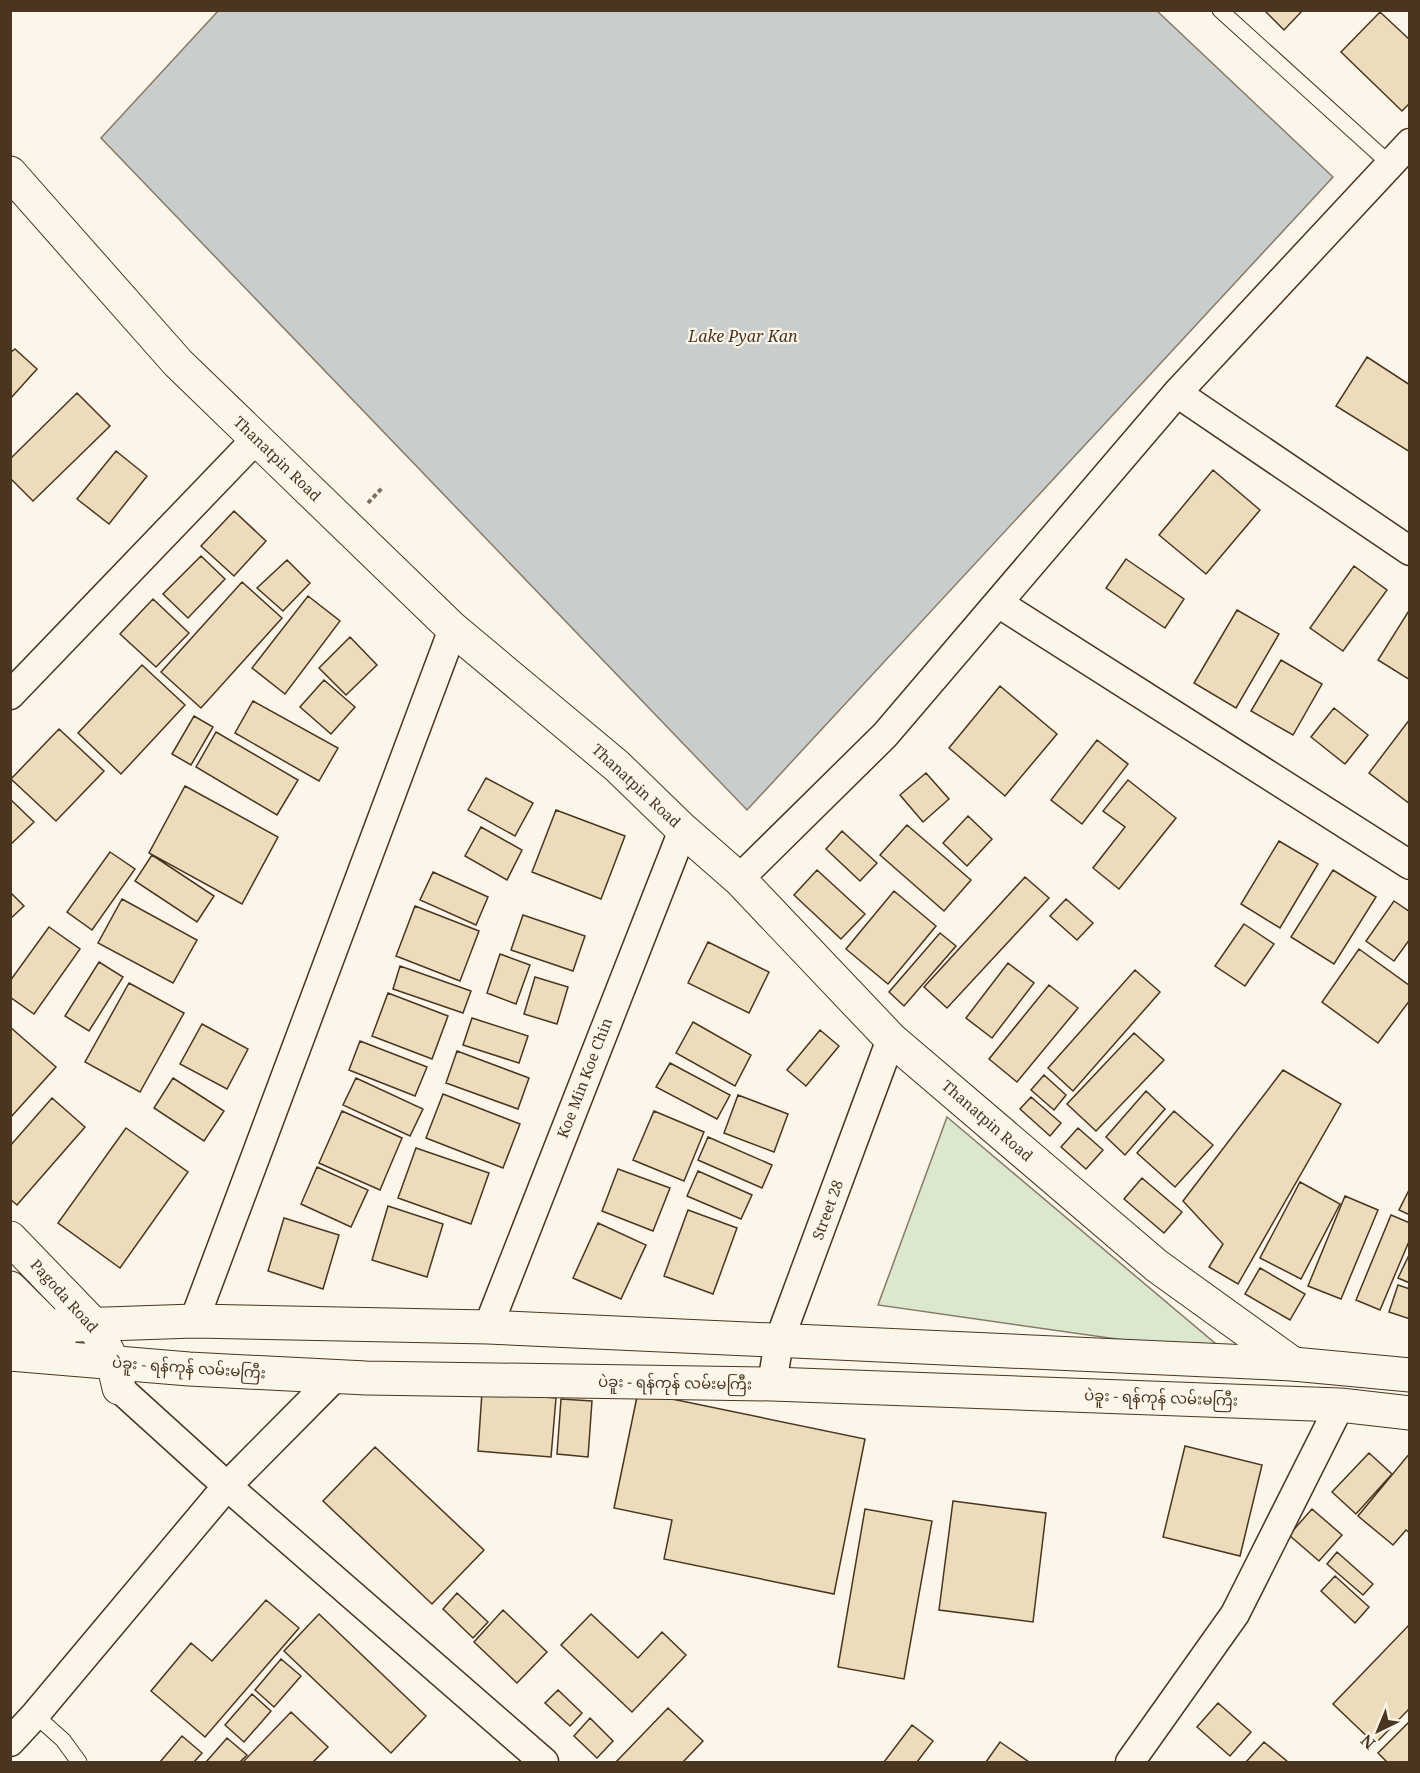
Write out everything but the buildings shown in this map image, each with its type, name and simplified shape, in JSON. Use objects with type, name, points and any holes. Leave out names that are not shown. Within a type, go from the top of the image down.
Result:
[{"type":"main road","name":"Thanatpin Road","points":[[10,173],[178,363],[453,628],[617,766],[738,879],[891,1038],[1157,1266],[1293,1364]]},
{"type":"main road","name":"Pagoda Road","points":[[10,1239],[94,1325],[116,1375]]},
{"type":"main road","points":[[10,1288],[48,1326],[71,1360]]},
{"type":"main road","points":[[10,1322],[48,1326],[194,1321],[488,1327],[1293,1364],[1410,1375]]},
{"type":"main road","name":"ပဲခူး - ရန်ကုန် လမ်းမကြီး","points":[[10,1354],[71,1360],[116,1375],[189,1369],[335,1377],[772,1384],[1340,1405],[1410,1413]]},
{"type":"street","points":[[738,879],[885,735],[1177,393],[1410,143]]},
{"type":"street","points":[[1177,393],[1410,551]]},
{"type":"street","points":[[10,695],[256,439]]},
{"type":"street","points":[[998,603],[1410,865]]},
{"type":"street","points":[[194,1321],[453,628]]},
{"type":"street","name":"Koe Min Koe Chin","points":[[488,1327],[683,830]]},
{"type":"street","name":"Street 28","points":[[772,1384],[779,1341],[891,1038]]},
{"type":"street","points":[[116,1375],[227,1486],[544,1762]]},
{"type":"street","points":[[10,1742],[227,1486],[335,1377]]},
{"type":"street","points":[[1130,1762],[1234,1614],[1340,1405]]},
{"type":"lane","points":[[1220,10],[1390,164]]},
{"type":"lane","points":[[35,1715],[63,1740],[80,1762]]},
{"type":"green space","points":[[947,1117],[1229,1355],[878,1305]]},
{"type":"water","name":"Lake Pyar Kan","points":[[1156,10],[1333,177],[747,810],[101,138],[218,11]]}]
